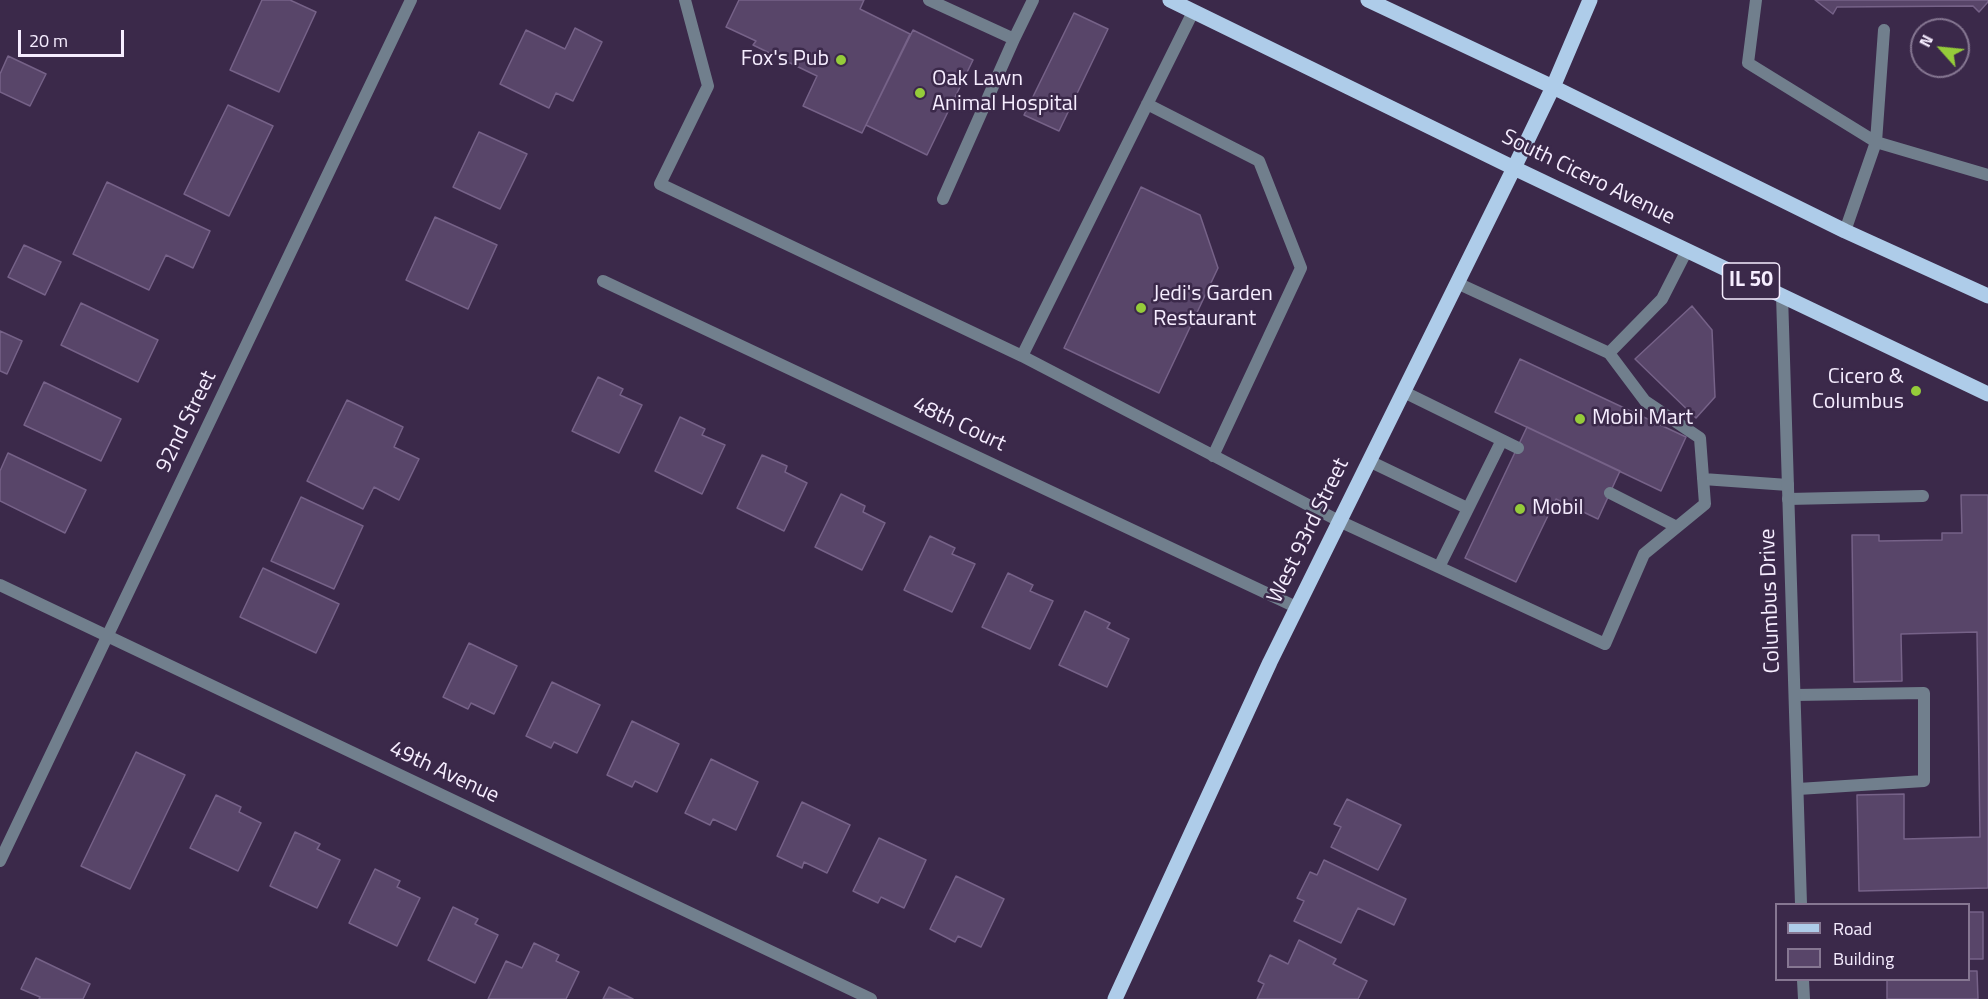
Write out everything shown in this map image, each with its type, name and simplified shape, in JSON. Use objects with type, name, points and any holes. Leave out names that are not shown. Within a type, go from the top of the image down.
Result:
[{"type":"main road","name":"South Cicero Avenue","points":[[1170,0],[1514,168],[1988,394]]},
{"type":"main road","points":[[1368,0],[1552,87],[1845,231],[1988,296]]},
{"type":"main road","name":"West 93rd Street","points":[[1115,999],[1296,607],[1514,168],[1590,0]]},
{"type":"street","name":"92nd Street","points":[[0,861],[411,0]]},
{"type":"street","points":[[685,0],[708,86],[660,184],[1022,356],[1339,521],[1605,644],[1644,554],[1705,504],[1700,438],[1646,401],[1609,353],[1457,284]]},
{"type":"street","points":[[929,0],[1014,39]]},
{"type":"street","points":[[943,199],[1033,0]]},
{"type":"street","points":[[1756,0],[1748,63],[1875,142],[1988,174]]},
{"type":"street","points":[[1022,356],[1193,12]]},
{"type":"street","points":[[1845,231],[1875,142],[1884,30]]},
{"type":"street","points":[[1148,104],[1259,161],[1301,268],[1213,456]]},
{"type":"street","points":[[1609,353],[1662,299],[1687,250]]},
{"type":"street","name":"48th Court","points":[[603,280],[1296,607]]},
{"type":"street","name":"Columbus Drive","points":[[1782,296],[1801,903]]},
{"type":"street","points":[[1404,392],[1518,448]]},
{"type":"street","points":[[1439,567],[1502,440]]},
{"type":"street","points":[[1369,461],[1467,508]]},
{"type":"street","points":[[1703,479],[1788,485]]},
{"type":"street","points":[[1610,493],[1677,527]]},
{"type":"street","points":[[1788,499],[1923,496]]},
{"type":"street","name":"49th Avenue","points":[[0,585],[871,999]]},
{"type":"street","points":[[1795,695],[1924,693],[1924,781],[1798,789]]},
{"type":"street","points":[[1803,981],[1804,999]]},
{"type":"building","points":[[262,0],[290,0],[316,12],[279,92],[230,70]]},
{"type":"building","name":"Fox's Pub","points":[[739,0],[864,0],[860,9],[910,34],[862,133],[803,106],[817,76],[753,45],[756,41],[726,27]]},
{"type":"building","points":[[1815,0],[1988,0],[1988,2],[1979,12],[1973,6],[1837,7],[1833,14]]},
{"type":"building","points":[[1074,13],[1108,29],[1059,131],[1024,115]]},
{"type":"building","points":[[575,28],[602,42],[573,101],[556,93],[549,108],[500,84],[526,30],[565,49]]},
{"type":"building","name":"Oak Lawn Animal Hospital","points":[[913,30],[973,60],[927,155],[866,125]]},
{"type":"building","points":[[8,56],[46,74],[30,106],[0,92],[0,74]]},
{"type":"building","points":[[228,105],[273,126],[229,216],[184,194]]},
{"type":"building","points":[[479,132],[527,154],[500,209],[453,187]]},
{"type":"building","points":[[107,182],[210,231],[193,268],[166,255],[149,290],[73,254]]},
{"type":"building","name":"Jedi's Garden Restaurant","points":[[1141,187],[1200,215],[1218,268],[1159,393],[1064,348]]},
{"type":"building","points":[[435,217],[497,245],[468,309],[406,280]]},
{"type":"building","points":[[24,245],[61,262],[45,295],[8,277]]},
{"type":"building","points":[[81,303],[158,340],[138,382],[61,345]]},
{"type":"building","points":[[1692,306],[1712,330],[1715,397],[1696,418],[1635,359]]},
{"type":"building","points":[[0,331],[22,341],[7,374],[0,371]]},
{"type":"building","name":"Mobil Mart","points":[[1520,359],[1686,437],[1661,491],[1495,412]]},
{"type":"building","points":[[598,377],[623,389],[620,395],[642,405],[619,453],[572,431]]},
{"type":"building","points":[[44,382],[121,419],[101,461],[24,425]]},
{"type":"building","points":[[347,400],[403,427],[394,447],[419,459],[399,500],[374,487],[363,509],[307,481]]},
{"type":"building","points":[[680,417],[705,429],[702,435],[725,445],[702,494],[655,471]]},
{"type":"building","name":"Mobil","points":[[1527,427],[1620,471],[1598,519],[1556,499],[1516,582],[1465,558]]},
{"type":"building","points":[[8,453],[86,490],[65,533],[0,501],[0,471]]},
{"type":"building","points":[[762,455],[787,466],[785,472],[807,483],[784,531],[737,508]]},
{"type":"building","points":[[841,494],[865,506],[863,512],[885,523],[862,570],[815,547]]},
{"type":"building","points":[[1961,495],[1988,495],[1988,888],[1859,891],[1857,795],[1904,794],[1904,839],[1980,837],[1977,632],[1901,634],[1902,681],[1854,682],[1852,535],[1879,535],[1879,541],[1942,540],[1942,533],[1962,533]]},
{"type":"building","points":[[301,497],[363,526],[334,589],[271,561]]},
{"type":"building","points":[[930,536],[955,548],[952,554],[975,564],[952,612],[904,590]]},
{"type":"building","points":[[263,568],[339,604],[316,653],[240,617]]},
{"type":"building","points":[[1008,573],[1033,585],[1030,591],[1053,601],[1030,649],[982,627]]},
{"type":"building","points":[[1085,611],[1110,623],[1107,628],[1129,639],[1107,687],[1059,665]]},
{"type":"building","points":[[469,643],[517,666],[494,714],[471,703],[468,709],[443,697]]},
{"type":"building","points":[[552,682],[600,705],[577,753],[554,742],[551,748],[526,736]]},
{"type":"building","points":[[632,721],[679,744],[657,792],[635,781],[632,787],[607,775]]},
{"type":"building","points":[[136,752],[185,775],[130,889],[81,866]]},
{"type":"building","points":[[711,759],[758,782],[736,830],[713,819],[710,825],[685,813]]},
{"type":"building","points":[[216,795],[241,807],[239,812],[261,823],[238,871],[190,848]]},
{"type":"building","points":[[1347,799],[1401,825],[1378,870],[1331,847],[1341,827],[1334,824]]},
{"type":"building","points":[[802,802],[850,825],[827,873],[804,862],[802,868],[777,856]]},
{"type":"building","points":[[295,832],[320,844],[317,849],[340,860],[317,908],[270,886]]},
{"type":"building","points":[[879,838],[926,860],[904,908],[881,897],[878,903],[853,891]]},
{"type":"building","points":[[1324,860],[1406,899],[1394,925],[1358,908],[1341,943],[1294,921],[1304,901],[1297,898],[1310,872],[1317,875]]},
{"type":"building","points":[[375,869],[400,881],[397,887],[420,898],[397,946],[349,923]]},
{"type":"building","points":[[956,876],[1004,899],[981,947],[958,936],[955,942],[930,929]]},
{"type":"building","points":[[453,907],[478,919],[475,924],[498,935],[475,983],[428,960]]},
{"type":"building","points":[[1970,912],[1983,912],[1983,959],[1970,959]]},
{"type":"building","points":[[1299,940],[1336,959],[1333,964],[1367,981],[1358,999],[1257,999],[1264,984],[1258,981],[1270,955],[1288,964]]},
{"type":"building","points":[[534,943],[559,955],[556,961],[579,972],[566,999],[488,999],[506,961],[522,968]]},
{"type":"building","points":[[36,958],[90,984],[83,999],[39,999],[40,997],[21,989]]},
{"type":"building","points":[[1970,971],[1977,971],[1978,999],[1887,999],[1887,981],[1970,981]]},
{"type":"building","points":[[609,987],[633,999],[603,999]]},
{"type":"place","name":"Fox's Pub","points":[[841,60]]},
{"type":"place","name":"Oak Lawn Animal Hospital","points":[[920,93]]},
{"type":"place","name":"Jedi's Garden Restaurant","points":[[1141,308]]},
{"type":"place","name":"Cicero & Columbus","points":[[1916,391]]},
{"type":"place","name":"Mobil Mart","points":[[1580,419]]},
{"type":"place","name":"Mobil","points":[[1520,509]]}]
